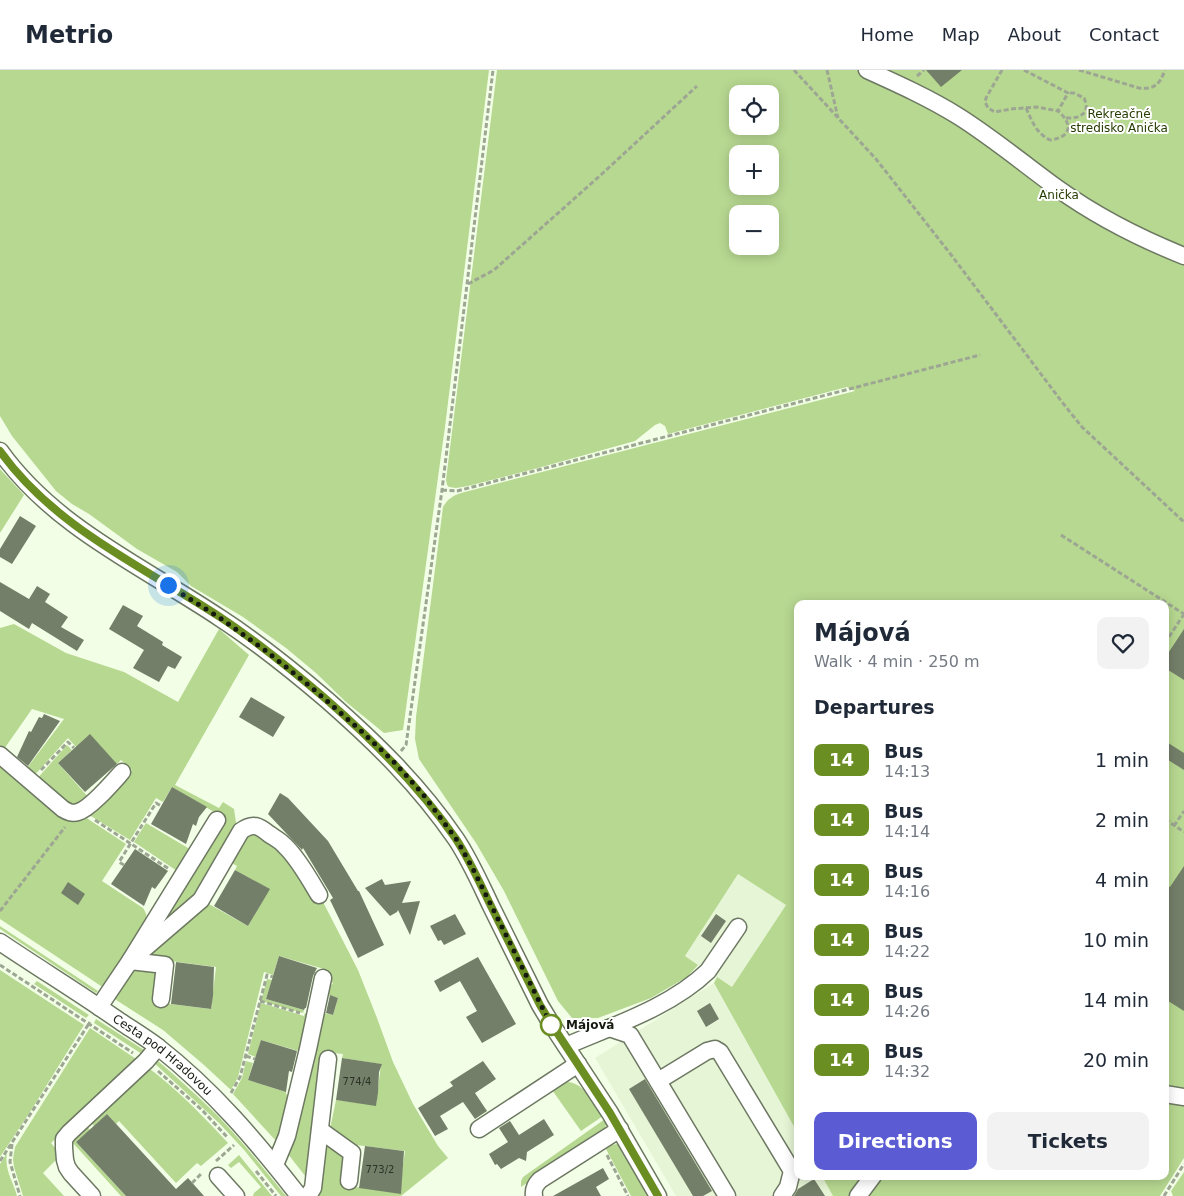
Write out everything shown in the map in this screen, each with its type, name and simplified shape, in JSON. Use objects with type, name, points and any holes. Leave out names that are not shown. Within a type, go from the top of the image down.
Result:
[{"type":"street","points":[[866,70],[921,95],[958,116],[1092,211],[1158,246],[1184,256]]},
{"type":"street","points":[[0,451],[42,498],[73,523],[138,567],[220,618],[311,687],[393,761],[422,793],[457,840],[540,1005],[620,1129],[658,1196]]},
{"type":"street","points":[[0,755],[67,812],[79,812],[89,806],[122,772]]},
{"type":"street","points":[[99,1007],[217,820]]},
{"type":"street","points":[[130,960],[201,900],[241,831],[247,827],[260,828],[284,844],[319,895]]},
{"type":"street","points":[[566,1046],[652,1009],[679,994],[702,977],[716,961],[738,927]]},
{"type":"street","name":"Cesta pod Hradovou","points":[[0,942],[158,1047],[204,1086],[234,1117],[299,1196]]},
{"type":"street","points":[[130,960],[165,966],[161,999]]},
{"type":"street","points":[[275,1165],[287,1136],[323,978]]},
{"type":"street","points":[[609,1028],[630,1035],[727,1196]]},
{"type":"street","points":[[92,1196],[67,1167],[64,1139],[146,1061],[158,1047]]},
{"type":"street","points":[[658,1081],[707,1051],[715,1049],[720,1052],[792,1171],[788,1187],[782,1196]]},
{"type":"street","points":[[308,1196],[313,1188],[328,1059]]},
{"type":"street","points":[[479,1129],[578,1064]]},
{"type":"street","points":[[1169,1095],[1184,1097]]},
{"type":"street","points":[[534,1196],[535,1185],[540,1180],[620,1129]]},
{"type":"street","points":[[320,1130],[352,1153],[349,1181]]},
{"type":"street","points":[[212,1173],[236,1196]]},
{"type":"street","points":[[858,1196],[870,1180]]},
{"type":"path","points":[[393,761],[406,745],[442,490],[493,70]]},
{"type":"path","points":[[794,70],[876,160],[952,256],[1082,427],[1184,522]]},
{"type":"path","points":[[827,70],[838,118]]},
{"type":"path","points":[[1002,70],[986,98],[986,106],[995,112],[1011,108],[1026,108],[1043,108],[1058,111],[1066,118],[1068,124],[1066,134],[1050,140],[1040,133],[1026,108]]},
{"type":"path","points":[[1024,70],[1068,93],[1074,93],[1084,98],[1086,106],[1080,117],[1066,118]]},
{"type":"path","points":[[1079,70],[1146,89],[1152,88],[1159,83],[1166,70]]},
{"type":"path","points":[[468,284],[494,270],[697,86]]},
{"type":"path","points":[[1058,111],[1068,93]]},
{"type":"path","points":[[442,490],[458,491],[980,355]]},
{"type":"path","points":[[1061,535],[1162,600]]},
{"type":"path","points":[[1169,604],[1184,614],[1169,637]]},
{"type":"path","points":[[31,782],[68,742],[74,748]]},
{"type":"path","points":[[124,865],[119,862],[156,803],[161,806]]},
{"type":"path","points":[[1174,826],[1184,811]]},
{"type":"path","points":[[0,912],[79,812],[182,877]]},
{"type":"path","points":[[1169,822],[1184,832]]},
{"type":"path","points":[[0,965],[146,1061],[202,1110],[234,1145],[219,1159]]},
{"type":"path","points":[[231,1094],[240,1077],[267,975],[273,976]]},
{"type":"path","points":[[260,1002],[304,1014],[305,1012],[315,1015]]},
{"type":"path","points":[[0,1161],[99,1007]]},
{"type":"path","points":[[246,1056],[255,1059]]},
{"type":"path","points":[[600,1142],[628,1196]]},
{"type":"path","points":[[12,1143],[10,1162],[20,1196]]},
{"type":"path","points":[[1172,1196],[1166,1194],[1184,1164]]},
{"type":"path","points":[[253,1166],[276,1196]]},
{"type":"path","points":[[192,1183],[212,1173]]},
{"type":"shaded area","points":[[738,874],[786,905],[732,987],[685,956]]},
{"type":"shaded area","points":[[714,983],[794,1127],[794,1180],[824,1180],[833,1196],[676,1196],[595,1058]]},
{"type":"green space","points":[[0,70],[489,70],[445,427],[403,730],[384,733],[286,648],[243,617],[191,586],[177,572],[137,549],[72,504],[56,491],[12,436],[0,416]]},
{"type":"green space","points":[[497,70],[1184,70],[1184,1092],[1169,1089],[1169,600],[794,600],[794,1127],[714,983],[717,977],[732,987],[786,905],[738,874],[685,956],[698,965],[687,977],[651,998],[598,1018],[572,1018],[558,1001],[504,891],[476,843],[419,759],[415,739],[416,717],[443,507],[455,495],[855,391],[847,387],[668,434],[665,426],[660,423],[635,441],[468,486],[449,487],[446,480]]},
{"type":"green space","points":[[0,469],[24,495],[0,533]]},
{"type":"green space","points":[[14,624],[66,653],[124,672],[178,702],[219,629],[249,655],[175,785],[219,808],[223,802],[234,809],[237,829],[199,895],[149,939],[224,818],[172,787],[163,802],[156,798],[130,840],[86,813],[104,799],[132,770],[121,760],[117,764],[76,747],[68,738],[32,778],[27,768],[64,719],[32,709],[2,752],[0,750],[0,628]]},
{"type":"green space","points":[[67,745],[72,750],[58,763],[89,798],[70,808],[35,781]]},
{"type":"green space","points":[[0,761],[126,844],[102,881],[143,908],[147,921],[104,988],[0,919]]},
{"type":"green space","points":[[146,823],[188,848],[190,851],[180,873],[134,842]]},
{"type":"green space","points":[[250,835],[259,836],[272,842],[323,902],[358,970],[393,1062],[413,1104],[438,1146],[448,1158],[401,1196],[319,1196],[324,1145],[328,1144],[340,1149],[345,1160],[342,1185],[399,1193],[405,1151],[348,1144],[330,1129],[336,1100],[376,1105],[381,1064],[342,1058],[343,1054],[323,1052],[309,1181],[288,1154],[319,1012],[333,1015],[338,998],[328,995],[330,985],[333,984],[324,969],[279,956],[273,975],[264,972],[238,1077],[231,1090],[163,1030],[113,998],[131,967],[157,972],[153,1002],[211,1009],[216,967],[140,957],[207,903],[248,926],[269,889],[235,870],[237,866],[228,861],[244,837]]},
{"type":"green space","points":[[0,926],[98,991],[96,993],[0,929]]},
{"type":"green space","points":[[0,970],[84,1025],[0,1157]]},
{"type":"green space","points":[[267,979],[272,980],[266,999],[304,1010],[303,1013],[261,1001]]},
{"type":"green space","points":[[37,981],[89,1015],[86,1018],[34,984]]},
{"type":"green space","points":[[261,1003],[304,1016],[305,1013],[308,1014],[302,1052],[261,1040],[256,1057],[248,1054]]},
{"type":"green space","points":[[96,1019],[144,1050],[145,1056],[94,1023]]},
{"type":"green space","points":[[90,1028],[139,1061],[51,1143],[61,1155],[43,1173],[64,1196],[23,1196],[14,1167],[15,1147]]},
{"type":"green space","points":[[158,1061],[218,1116],[286,1196],[281,1196],[245,1151],[219,1123],[153,1062]]},
{"type":"green space","points":[[246,1061],[253,1063],[248,1080],[286,1092],[290,1098],[277,1142],[233,1094],[242,1078]]},
{"type":"green space","points":[[146,1066],[168,1083],[228,1143],[201,1166],[197,1163],[176,1183],[119,1121],[116,1124],[107,1114],[94,1126],[88,1119]]},
{"type":"green space","points":[[568,1082],[584,1090],[603,1116],[581,1131],[550,1087]]},
{"type":"green space","points":[[1169,1101],[1184,1103],[1184,1158],[1160,1196],[866,1196],[878,1180],[1169,1180]]},
{"type":"green space","points":[[605,1119],[606,1125],[604,1130],[521,1187],[523,1177]]},
{"type":"green space","points":[[84,1123],[90,1130],[76,1142],[126,1196],[121,1196],[72,1142]]},
{"type":"green space","points":[[617,1144],[621,1146],[649,1196],[631,1196],[606,1149]]},
{"type":"green space","points":[[7,1153],[8,1170],[17,1196],[0,1196],[0,1164]]},
{"type":"green space","points":[[239,1155],[272,1196],[253,1196],[261,1187],[239,1162],[231,1168],[228,1165]]},
{"type":"green space","points":[[1184,1172],[1184,1196],[1173,1196],[1171,1191]]},
{"type":"green space","points":[[824,1180],[863,1180],[851,1196],[833,1196]]},
{"type":"building","points":[[926,70],[962,70],[941,87]]},
{"type":"building","points":[[20,516],[36,526],[12,564],[0,557],[0,549]]},
{"type":"building","points":[[0,582],[29,599],[37,586],[50,594],[45,602],[68,617],[61,627],[84,640],[77,651],[32,623],[29,629],[0,611]]},
{"type":"building","points":[[123,605],[143,616],[137,626],[163,642],[162,645],[182,657],[175,669],[168,666],[159,682],[133,668],[144,650],[109,629]]},
{"type":"building","points":[[1184,629],[1184,680],[1169,671],[1169,652]]},
{"type":"building","points":[[251,697],[285,717],[273,737],[239,717]]},
{"type":"building","points":[[44,714],[60,721],[28,766],[17,757],[29,731],[31,732],[39,717],[42,718]]},
{"type":"building","points":[[90,734],[117,764],[85,792],[58,763]]},
{"type":"building","points":[[1169,744],[1184,753],[1184,770],[1169,761]]},
{"type":"building","points":[[172,787],[207,807],[199,817],[196,826],[193,824],[186,844],[151,824]]},
{"type":"building","points":[[280,793],[288,798],[328,841],[359,891],[384,945],[358,958],[330,900],[333,898],[303,848],[302,850],[268,814]]},
{"type":"building","points":[[135,849],[168,871],[155,889],[152,887],[144,906],[111,884]]},
{"type":"building","points":[[1184,866],[1184,1011],[1169,1002],[1170,887]]},
{"type":"building","points":[[235,870],[270,889],[248,926],[214,906]]},
{"type":"building","points":[[382,879],[385,885],[411,881],[402,903],[420,901],[410,935],[398,910],[390,916],[365,888]]},
{"type":"building","points":[[68,882],[85,894],[78,905],[61,893]]},
{"type":"building","points":[[455,914],[466,934],[444,945],[441,940],[438,941],[430,926]]},
{"type":"building","points":[[716,914],[726,921],[711,943],[701,936]]},
{"type":"building","points":[[279,956],[317,968],[304,1010],[266,999]]},
{"type":"building","points":[[478,957],[516,1024],[482,1043],[466,1017],[477,1011],[460,981],[440,992],[434,981]]},
{"type":"building","points":[[176,962],[214,967],[211,1009],[171,1004]]},
{"type":"building","points":[[330,995],[338,998],[333,1015],[326,1013]]},
{"type":"building","points":[[710,1003],[719,1019],[706,1027],[697,1011]]},
{"type":"building","points":[[261,1040],[297,1051],[292,1072],[289,1071],[286,1092],[248,1080]]},
{"type":"building","points":[[342,1058],[382,1064],[379,1072],[376,1106],[336,1100]]},
{"type":"building","points":[[483,1061],[496,1079],[475,1093],[487,1111],[475,1119],[463,1102],[440,1116],[448,1129],[435,1136],[418,1108],[453,1086],[450,1082]]},
{"type":"building","points":[[645,1079],[712,1191],[703,1196],[693,1196],[629,1089]]},
{"type":"building","points":[[107,1114],[176,1189],[188,1178],[204,1196],[126,1196],[76,1142]]},
{"type":"building","points":[[544,1119],[554,1135],[527,1152],[526,1161],[519,1158],[501,1169],[497,1164],[495,1165],[489,1154],[508,1142],[499,1128],[510,1121],[519,1135]]},
{"type":"building","points":[[365,1146],[404,1151],[401,1194],[359,1188]]},
{"type":"building","points":[[603,1168],[609,1179],[596,1187],[601,1196],[553,1196]]},
{"type":"building","points":[[815,1180],[825,1196],[794,1196],[798,1189]]},
{"type":"bus line","name":"14","points":[[0,451],[42,498],[73,523],[138,567],[220,618],[279,661],[360,730],[393,761],[422,793],[457,840],[540,1005],[620,1129],[658,1196]]},
{"type":"place","name":"Májová","points":[[551,1025]]},
{"type":"route","points":[[168,585],[220,618],[311,687],[393,761],[422,793],[457,840],[551,1025]]},
{"type":"park label","name":"Rekreačné stredisko Anička","points":[[1119,121]]},
{"type":"park label","name":"Anička","points":[[1059,195]]}]
